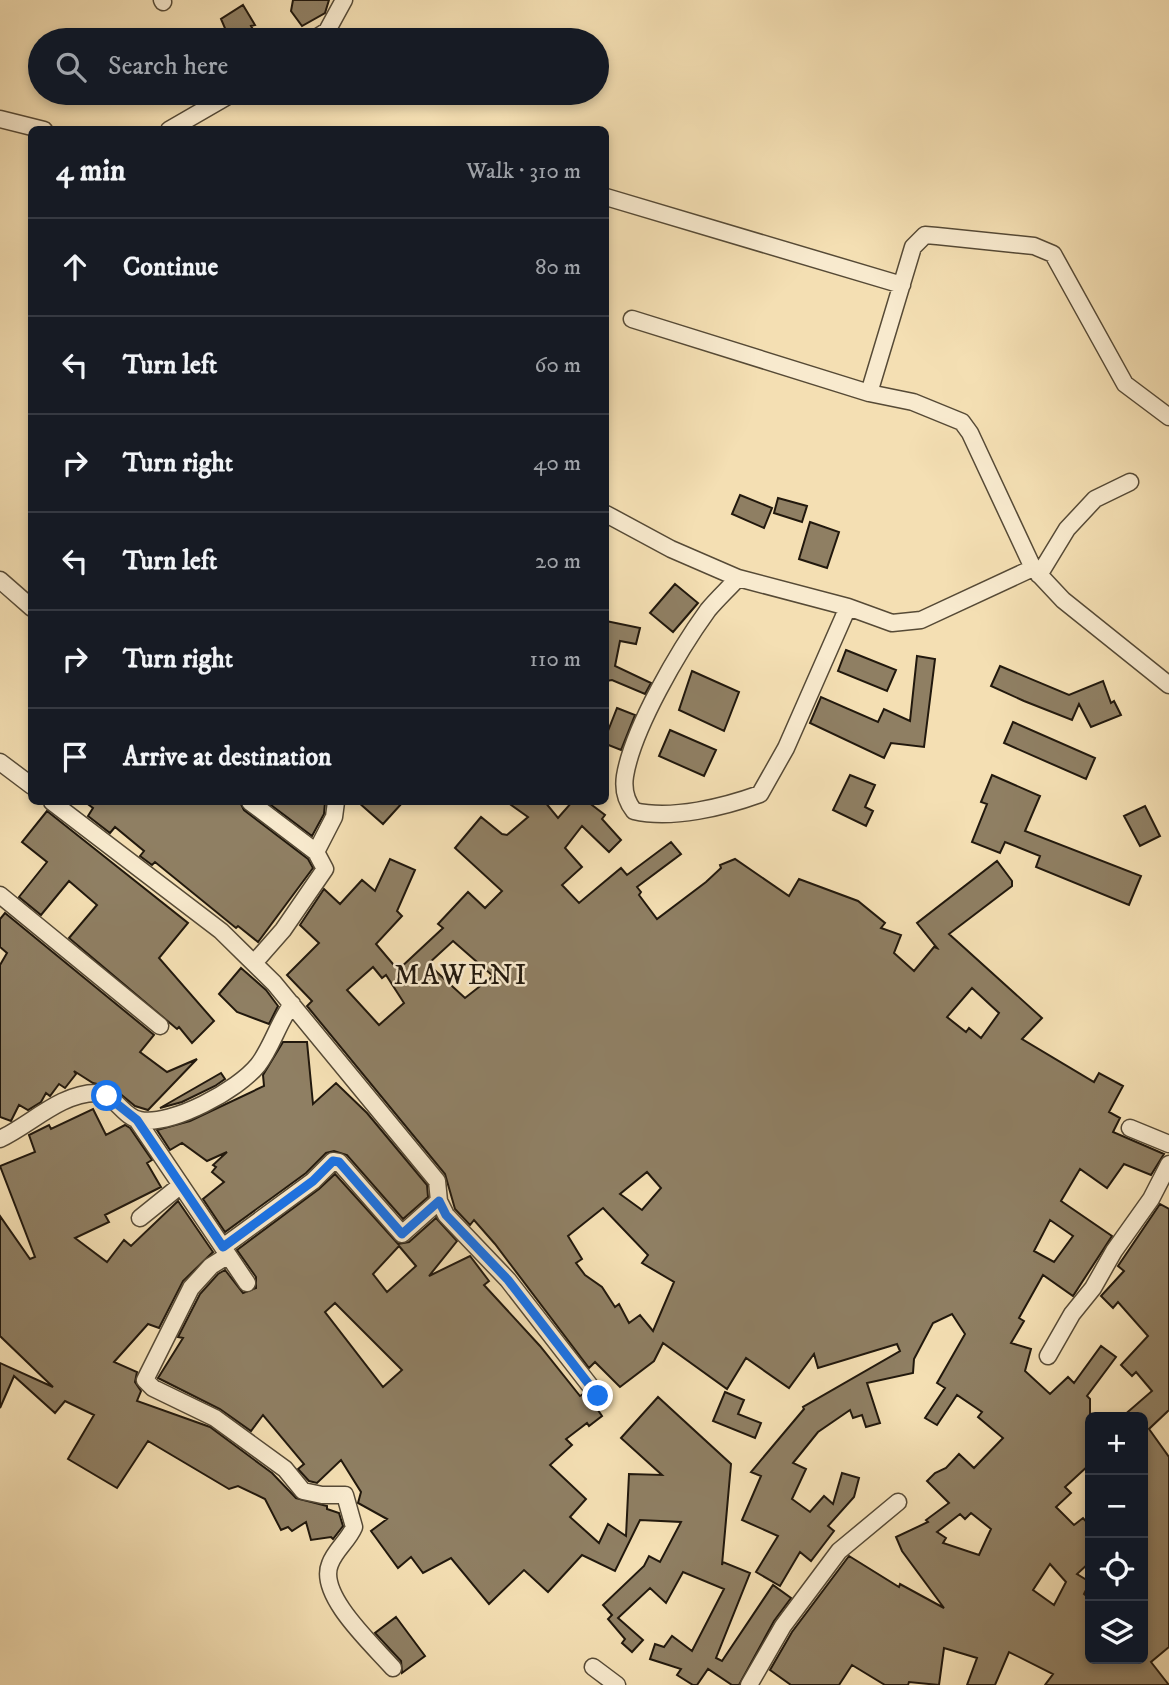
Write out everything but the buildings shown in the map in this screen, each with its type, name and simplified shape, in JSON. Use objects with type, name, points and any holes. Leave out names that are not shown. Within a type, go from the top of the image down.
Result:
[{"type":"street","points":[[329,28],[344,0]]},
{"type":"street","points":[[176,126],[212,105]]},
{"type":"street","points":[[0,119],[28,126]]},
{"type":"street","points":[[609,198],[902,285]]},
{"type":"street","points":[[869,393],[913,247],[925,235],[1034,246],[1053,254],[1125,384],[1169,417]]},
{"type":"street","points":[[632,319],[869,393],[914,402],[962,422],[970,433],[1036,572],[1063,600],[1169,685]]},
{"type":"street","points":[[609,516],[671,549],[738,578],[848,607],[892,624],[920,620],[1036,572],[1067,529],[1095,499],[1130,482]]},
{"type":"street","points":[[738,578],[709,610],[663,684],[638,738],[625,776],[627,802],[634,811],[673,812],[735,803],[760,794],[786,748],[848,607]]},
{"type":"street","points":[[0,580],[28,604]]},
{"type":"street","points":[[0,762],[28,783]]},
{"type":"street","points":[[56,805],[221,931],[292,1004],[437,1181],[439,1201],[446,1215],[508,1280],[598,1396]]},
{"type":"street","points":[[254,805],[316,852],[325,869],[283,930],[254,963]]},
{"type":"street","points":[[316,852],[334,817],[336,805]]},
{"type":"street","points":[[0,895],[160,1026]]},
{"type":"street","points":[[137,1120],[163,1121],[197,1107],[233,1085],[258,1065],[279,1021],[292,1004]]},
{"type":"street","points":[[0,1139],[60,1104],[97,1093],[107,1096],[137,1120],[247,1283]]},
{"type":"street","points":[[1130,1128],[1169,1144]]},
{"type":"street","points":[[393,1668],[335,1600],[329,1584],[329,1565],[354,1527],[345,1495],[322,1496],[303,1491],[285,1469],[225,1425],[197,1408],[152,1388],[145,1380],[191,1288],[225,1252],[313,1181],[333,1161],[339,1162],[402,1234],[439,1201]]},
{"type":"street","points":[[1048,1356],[1072,1314],[1093,1288],[1114,1251],[1151,1199],[1169,1164]]},
{"type":"street","points":[[141,1218],[181,1185]]},
{"type":"street","points":[[749,1685],[783,1626],[839,1551],[898,1502]]},
{"type":"street","points":[[593,1667],[617,1685]]},
{"type":"district","name":"MAWENI","points":[[461,974]]},
{"type":"route","points":[[107,1096],[137,1120],[223,1247],[295,1195],[337,1160],[402,1234],[439,1201],[446,1215],[508,1280],[598,1396]]}]
